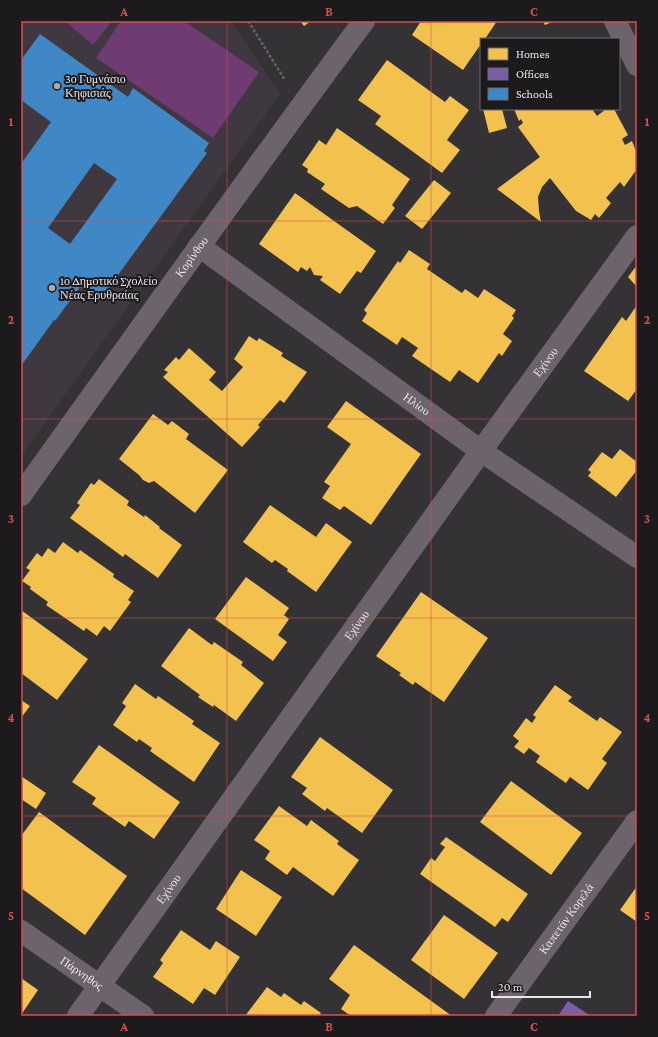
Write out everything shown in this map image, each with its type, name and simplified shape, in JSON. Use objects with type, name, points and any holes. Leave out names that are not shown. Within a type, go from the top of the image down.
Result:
[{"type":"street","name":"Κορίνθου","points":[[21,495],[199,246],[364,21]]},
{"type":"street","points":[[615,21],[637,65]]},
{"type":"street","name":"Εχίνου","points":[[78,1016],[481,451],[637,236]]},
{"type":"street","name":"Ηλίου","points":[[199,246],[481,451],[637,557]]},
{"type":"street","name":"Καπετάν Κορελά","points":[[496,1016],[637,821]]},
{"type":"street","name":"Πάρνηθος","points":[[21,931],[142,1016]]},
{"type":"path","points":[[248,21],[302,105]]},
{"type":"shaded area","points":[[21,21],[231,21],[280,94],[21,456]]},
{"type":"shaded area","points":[[65,21],[112,21],[93,45]]},
{"type":"shaded area","points":[[121,21],[184,21],[259,72],[213,138],[96,58]]},
{"type":"building: Homes","points":[[300,21],[311,21],[304,26]]},
{"type":"building: Homes","points":[[421,21],[497,21],[486,38],[480,38],[480,45],[463,70],[412,35]]},
{"type":"building: Homes","points":[[543,21],[554,21],[545,25]]},
{"type":"building: Homes","points":[[387,60],[445,102],[450,96],[469,110],[447,140],[460,150],[442,173],[375,124],[381,116],[358,100]]},
{"type":"building: Homes","points":[[483,110],[502,110],[507,128],[489,133]]},
{"type":"building: Homes","points":[[514,110],[593,110],[597,116],[605,110],[615,110],[628,135],[622,139],[625,145],[632,141],[637,154],[637,169],[624,187],[620,182],[606,198],[611,203],[599,218],[595,214],[591,220],[576,211],[550,178],[542,187],[538,197],[541,222],[497,189],[540,157],[518,127],[523,123],[521,119],[519,121]]},
{"type":"building: Homes","points":[[337,128],[410,179],[392,205],[395,208],[383,224],[357,206],[349,208],[321,189],[325,184],[307,172],[308,169],[302,165],[319,140],[326,145]]},
{"type":"building: Homes","points":[[434,180],[451,193],[422,229],[405,216]]},
{"type":"building: Homes","points":[[295,193],[376,251],[361,273],[357,271],[340,294],[320,280],[323,276],[314,275],[310,267],[307,271],[301,267],[298,272],[259,244]]},
{"type":"building: Homes","points":[[409,250],[430,264],[427,269],[462,293],[465,289],[478,298],[484,289],[516,310],[512,316],[514,318],[503,334],[512,341],[502,356],[499,353],[478,383],[459,370],[450,382],[412,356],[418,348],[402,337],[397,345],[362,321],[367,313],[364,310],[398,261],[400,263]]},
{"type":"building: Homes","points":[[637,265],[637,287],[628,277]]},
{"type":"building: Homes","points":[[637,305],[637,389],[628,401],[584,371],[622,317],[626,321]]},
{"type":"building: Homes","points":[[249,336],[257,341],[259,338],[283,353],[281,356],[307,372],[284,403],[280,400],[258,425],[260,427],[242,447],[163,377],[168,372],[164,370],[176,357],[179,360],[189,348],[216,372],[209,380],[222,391],[243,367],[234,359]]},
{"type":"building: Homes","points":[[346,401],[421,454],[371,525],[344,506],[340,510],[322,498],[330,486],[324,482],[351,444],[327,427]]},
{"type":"building: Homes","points":[[153,414],[168,425],[172,421],[189,434],[186,439],[228,470],[195,513],[154,481],[149,483],[143,480],[119,459]]},
{"type":"building: Homes","points":[[620,449],[637,462],[637,470],[616,497],[588,476],[591,472],[588,470],[602,452],[612,459]]},
{"type":"building: Homes","points":[[99,479],[129,501],[127,505],[144,517],[145,515],[160,527],[159,528],[182,545],[158,578],[125,554],[123,557],[70,518],[80,505],[77,503],[91,483],[94,485]]},
{"type":"building: Homes","points":[[270,505],[316,537],[326,523],[352,542],[316,592],[287,571],[288,569],[275,560],[272,563],[243,542]]},
{"type":"building: Homes","points":[[63,542],[78,553],[80,550],[114,574],[113,577],[134,591],[128,600],[131,602],[110,631],[104,626],[97,636],[86,628],[84,631],[46,605],[48,602],[22,581],[30,570],[26,568],[37,553],[42,557],[48,548],[55,553]]},
{"type":"building: Homes","points":[[246,577],[289,608],[284,615],[289,619],[278,635],[287,642],[273,661],[215,619]]},
{"type":"building: Homes","points":[[421,592],[488,638],[444,702],[415,682],[413,685],[399,675],[401,673],[376,656]]},
{"type":"building: Homes","points":[[21,610],[88,659],[57,700],[21,673]]},
{"type":"building: Homes","points":[[189,628],[212,645],[214,642],[243,662],[241,665],[264,683],[236,721],[214,705],[213,707],[198,697],[200,695],[161,666]]},
{"type":"building: Homes","points":[[135,684],[156,699],[158,696],[194,721],[192,724],[220,743],[194,782],[150,751],[152,748],[139,739],[137,742],[113,725],[126,706],[122,703]]},
{"type":"building: Homes","points":[[555,685],[572,697],[568,701],[597,721],[600,717],[622,732],[602,759],[607,763],[588,790],[570,777],[566,783],[536,762],[540,756],[529,748],[524,754],[514,747],[519,741],[513,736],[526,718],[532,723],[536,717],[533,715]]},
{"type":"building: Homes","points":[[21,700],[30,706],[21,718]]},
{"type":"building: Homes","points":[[320,737],[393,790],[362,833],[327,808],[325,811],[302,794],[307,788],[291,777]]},
{"type":"building: Homes","points":[[99,745],[180,802],[154,839],[129,821],[125,827],[92,804],[96,798],[72,782]]},
{"type":"building: Homes","points":[[21,776],[46,793],[36,809],[21,799]]},
{"type":"building: Homes","points":[[511,781],[582,833],[551,875],[480,822]]},
{"type":"building: Homes","points":[[279,806],[307,826],[311,820],[339,841],[337,844],[359,860],[333,896],[293,867],[287,875],[265,859],[270,851],[254,840]]},
{"type":"building: Homes","points":[[39,812],[127,876],[85,935],[21,888],[21,836]]},
{"type":"building: Homes","points":[[446,837],[528,894],[508,922],[502,918],[495,927],[420,874],[431,858],[435,861],[445,847],[440,844]]},
{"type":"building: Homes","points":[[241,870],[282,897],[256,936],[216,909]]},
{"type":"building: Homes","points":[[637,886],[637,922],[620,910]]},
{"type":"building: Homes","points":[[444,915],[498,953],[464,999],[411,960]]},
{"type":"building: Homes","points":[[181,930],[210,950],[216,941],[240,957],[215,995],[204,988],[193,1004],[153,977],[163,963],[160,960]]},
{"type":"building: Homes","points":[[354,945],[452,1016],[351,1016],[341,1009],[350,995],[329,979]]},
{"type":"building: Homes","points":[[21,978],[38,990],[21,1015]]},
{"type":"building: Homes","points":[[267,987],[281,997],[284,993],[301,1005],[304,1001],[321,1013],[319,1016],[245,1016]]},
{"type":"building: Offices","points":[[568,1001],[591,1016],[558,1016]]},
{"type":"building: Schools","points":[[40,34],[128,97],[133,88],[209,143],[204,151],[207,153],[99,301],[80,287],[21,366],[21,164],[51,122],[21,100],[21,60]],"holes":[[[94,163],[117,179],[70,244],[48,228]]]},
{"type":"place","name":"3ο Γυμνάσιο Κηφισιάς","points":[[57,86]]},
{"type":"place","name":"1ο Δημοτικό Σχολείο Νέας Ερυθραίας","points":[[52,288]]}]
